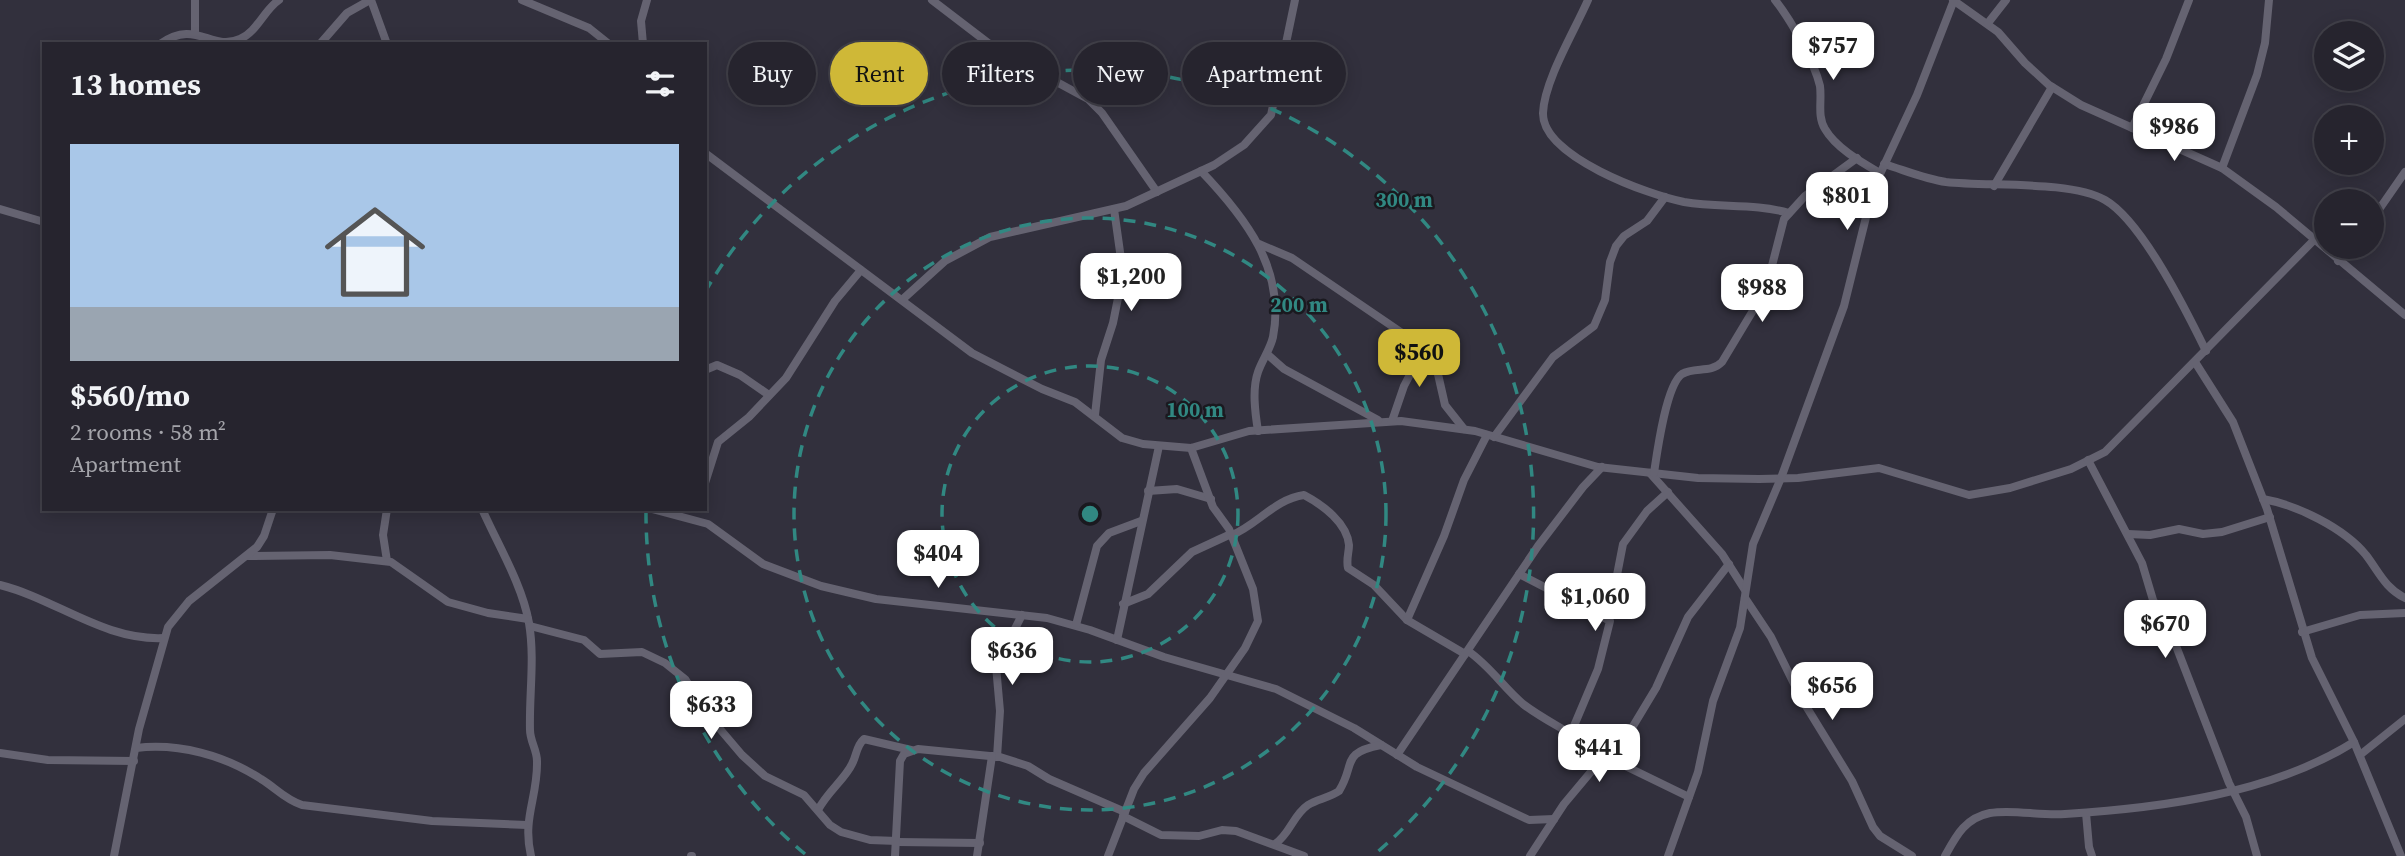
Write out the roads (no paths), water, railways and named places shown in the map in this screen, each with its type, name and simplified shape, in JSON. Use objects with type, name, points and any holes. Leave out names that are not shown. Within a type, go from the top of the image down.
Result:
[{"type":"street","points":[[195,0],[195,33]]},
{"type":"street","points":[[163,42],[175,35],[195,33],[223,42],[242,39],[279,0]]},
{"type":"street","points":[[322,42],[347,13],[371,0],[386,42]]},
{"type":"street","points":[[522,0],[589,28],[606,42]]},
{"type":"street","points":[[643,42],[641,21],[647,0]]},
{"type":"street","points":[[932,0],[996,49],[1088,99],[1102,113],[1157,192]]},
{"type":"street","points":[[903,299],[945,261],[990,237],[1087,212],[1114,209],[1201,171],[1244,145],[1270,115],[1295,0]]},
{"type":"street","points":[[1588,0],[1547,97],[1543,113],[1545,127],[1563,150],[1580,161],[1665,197],[1712,206],[1752,204],[1789,213]]},
{"type":"street","points":[[1775,0],[1798,38],[1820,86],[1821,121],[1826,131],[1857,158],[1880,173]]},
{"type":"street","points":[[707,154],[972,352],[1031,384],[1075,402],[1122,438],[1159,446],[1191,448],[1229,435],[1258,430],[1392,421],[1464,429],[1602,467],[1698,478],[1781,478],[1879,468],[1969,495],[2010,488],[2071,469],[2105,452],[2314,240],[2276,207],[2222,168],[2081,105],[2052,87],[2025,63],[1988,23],[1953,0],[1917,95],[1880,173],[1867,209],[1844,306],[1781,478],[1753,544],[1740,628],[1713,701],[1701,761],[1668,856]]},
{"type":"street","points":[[1988,23],[2006,0]]},
{"type":"street","points":[[2132,128],[2166,59],[2189,0]]},
{"type":"street","points":[[2222,168],[2257,75],[2265,43],[2269,0]]},
{"type":"street","points":[[1994,186],[2052,87]]},
{"type":"street","points":[[1652,473],[1667,406],[1678,377],[1685,372],[1717,368],[1723,362],[1766,289],[1780,228],[1789,213],[1805,196],[1857,158]]},
{"type":"street","points":[[1884,164],[1944,182],[2090,194],[2112,205],[2140,237],[2157,263],[2206,351]]},
{"type":"street","points":[[1201,171],[1259,244],[1266,261],[1275,316],[1267,354],[1256,383],[1258,430]]},
{"type":"street","points":[[2384,202],[2405,172]]},
{"type":"street","points":[[1407,620],[1444,536],[1464,480],[1491,436],[1553,356],[1594,326],[1605,300],[1610,262],[1616,246],[1624,236],[1647,221],[1665,197]]},
{"type":"street","points":[[0,209],[42,221]]},
{"type":"street","points":[[1095,415],[1101,360],[1113,323],[1121,283],[1121,259],[1114,209]]},
{"type":"street","points":[[1259,244],[1292,258],[1424,348],[1435,361],[1445,405],[1464,429]]},
{"type":"street","points":[[2336,259],[2405,315]]},
{"type":"street","points":[[707,477],[718,442],[749,417],[786,377],[835,301],[861,270]]},
{"type":"street","points":[[1392,421],[1404,386],[1424,348]]},
{"type":"street","points":[[1267,354],[1284,369],[1379,421]]},
{"type":"street","points":[[2195,362],[2233,422],[2270,517],[2302,632],[2360,755],[2401,856]]},
{"type":"street","points":[[707,369],[717,365],[740,375],[769,395]]},
{"type":"street","points":[[1116,640],[1159,446]]},
{"type":"street","points":[[1108,856],[1144,773],[1194,720],[1256,630],[1258,612],[1253,589],[1231,535],[1211,499],[1191,448]]},
{"type":"street","points":[[2088,460],[2142,564],[2153,600],[2171,633],[2232,790],[2246,817],[2257,856]]},
{"type":"street","points":[[1397,755],[1562,512],[1602,467]]},
{"type":"street","points":[[1652,473],[1729,564],[1771,637],[1801,698],[1852,781],[1873,827],[1880,836],[1912,856]]},
{"type":"street","points":[[1147,491],[1177,489],[1211,499]]},
{"type":"street","points":[[1596,612],[1617,575],[1623,544],[1647,511],[1668,492]]},
{"type":"street","points":[[1123,604],[1148,594],[1192,552],[1246,529],[1270,509],[1304,495],[1336,518],[1343,529],[1349,546],[1348,568],[1374,585],[1407,620],[1493,670],[1521,702],[1608,760],[1689,797]]},
{"type":"street","points":[[2263,499],[2303,509],[2321,520],[2357,546],[2386,585],[2405,598]]},
{"type":"street","points":[[114,856],[136,748],[164,638],[176,613],[248,556],[264,536],[272,511]]},
{"type":"street","points":[[387,511],[383,536],[387,561]]},
{"type":"street","points":[[483,511],[529,622],[533,679],[529,734],[537,764],[536,788],[527,825],[531,856]]},
{"type":"street","points":[[666,511],[687,514],[708,524],[763,564],[821,586],[876,599],[1021,615],[1076,625],[1164,657],[1292,695],[1397,755],[1529,820],[1554,819]]},
{"type":"street","points":[[2127,534],[2150,535],[2179,529],[2203,534],[2222,533],[2270,517]]},
{"type":"street","points":[[1076,625],[1097,546],[1109,533],[1141,521]]},
{"type":"street","points":[[248,556],[330,555],[387,561],[401,566],[423,587],[448,602],[529,622],[584,640],[600,654],[642,652],[665,663],[685,678],[708,716],[753,766],[776,783],[804,795],[830,825],[841,832],[870,841],[980,843]]},
{"type":"street","points":[[1530,856],[1593,768],[1608,760],[1656,688],[1688,617],[1729,564]]},
{"type":"street","points":[[1519,574],[1605,616],[1611,627],[1586,702],[1571,733]]},
{"type":"street","points":[[0,585],[75,613],[117,634],[141,639],[164,638]]},
{"type":"street","points":[[2302,632],[2360,615],[2405,613]]},
{"type":"street","points":[[977,856],[995,756],[1000,711],[996,666],[1021,615]]},
{"type":"street","points":[[2360,755],[2405,719]]},
{"type":"street","points":[[818,810],[826,795],[850,768],[864,739],[911,750],[995,756],[1028,766],[1161,835],[1199,836],[1236,831],[1304,856]]},
{"type":"street","points":[[1945,856],[1967,823],[1988,813],[2086,813],[2183,800],[2232,790],[2322,759],[2354,743]]},
{"type":"street","points":[[136,748],[164,744],[183,747],[249,772],[287,800],[302,805],[432,821],[527,825]]},
{"type":"street","points":[[1275,844],[1287,834],[1295,819],[1309,803],[1339,791],[1347,765],[1358,751],[1381,745]]},
{"type":"street","points":[[895,856],[900,761],[911,750]]},
{"type":"street","points":[[0,753],[48,760],[134,761]]},
{"type":"street","points":[[2086,813],[2092,856]]}]
